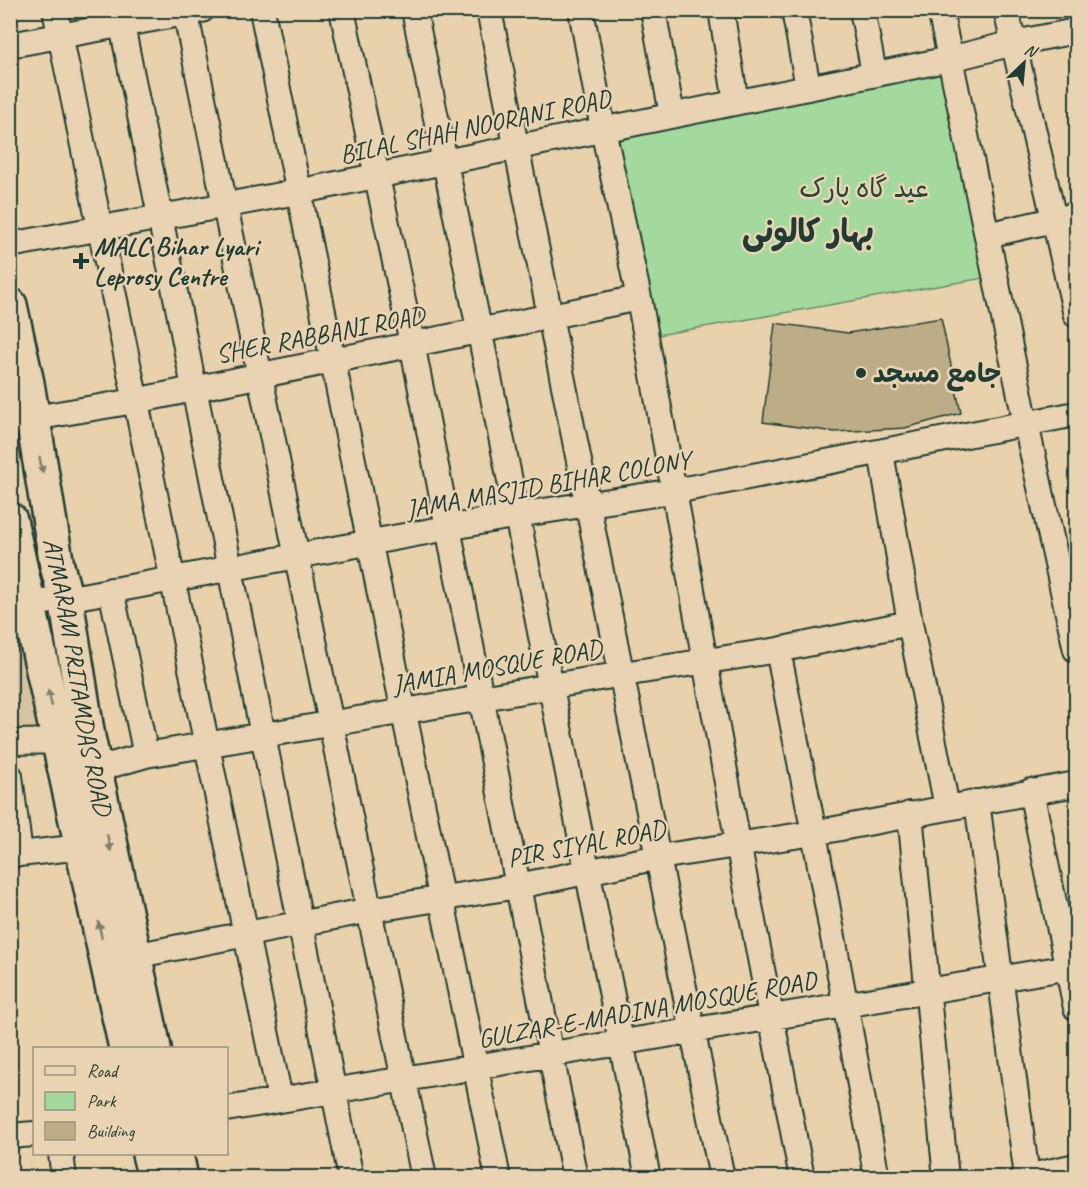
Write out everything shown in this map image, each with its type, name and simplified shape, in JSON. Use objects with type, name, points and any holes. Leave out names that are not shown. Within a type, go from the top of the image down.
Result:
[{"type":"main road","name":"ATMARAM PRITAMDAS ROAD","points":[[10,305],[22,420],[63,590],[81,751],[120,959],[126,1047]]},
{"type":"main road","name":"ATMARAM PRITAMDAS ROAD","points":[[10,520],[15,561],[81,751],[82,847],[120,959],[154,1047]]},
{"type":"main road","points":[[149,1155],[154,1178]]},
{"type":"main road","points":[[176,1155],[181,1178]]},
{"type":"street","points":[[56,10],[280,1099]]},
{"type":"street","points":[[262,10],[498,1178]]},
{"type":"street","points":[[342,10],[411,343],[575,1178]]},
{"type":"street","points":[[414,10],[518,515],[648,1178]]},
{"type":"street","points":[[489,10],[722,1178]]},
{"type":"street","points":[[581,10],[603,129],[639,297],[738,843],[802,1178]]},
{"type":"street","points":[[653,10],[672,115]]},
{"type":"street","points":[[721,10],[736,102]]},
{"type":"street","points":[[794,10],[808,87]]},
{"type":"street","points":[[862,10],[874,73]]},
{"type":"street","points":[[940,10],[1026,424],[1072,612],[1077,650]]},
{"type":"street","points":[[1006,10],[1065,218],[1077,315]]},
{"type":"street","points":[[10,45],[61,36],[120,18],[191,12],[225,205],[424,1178]]},
{"type":"street","points":[[120,18],[351,1178]]},
{"type":"street","points":[[950,59],[1014,43],[1077,31]]},
{"type":"street","name":"BILAL SHAH NOORANI ROAD","points":[[10,245],[297,192],[950,59]]},
{"type":"street","points":[[987,235],[1065,218]]},
{"type":"street","name":"SHER RABBANI ROAD","points":[[22,420],[135,401],[639,297]]},
{"type":"street","name":"JAMA MASJID BIHAR COLONY","points":[[29,604],[63,590],[111,590],[448,530],[518,515],[675,491],[1077,414]]},
{"type":"street","points":[[881,452],[910,623],[947,807]]},
{"type":"street","points":[[15,561],[63,590]]},
{"type":"street","points":[[111,590],[146,755]]},
{"type":"street","name":"JAMIA MOSQUE ROAD","points":[[10,742],[81,751],[146,755],[330,722],[404,712],[778,650],[910,623]]},
{"type":"street","points":[[778,650],[877,1178]]},
{"type":"street","points":[[10,776],[15,854],[82,847]]},
{"type":"street","name":"PIR SIYAL ROAD","points":[[120,959],[659,857],[814,833],[1077,784]]},
{"type":"street","points":[[1031,791],[1072,967],[1077,1008]]},
{"type":"street","points":[[977,802],[1025,1177],[1077,1166]]},
{"type":"street","points":[[910,814],[946,1178]]},
{"type":"street","name":"GULZAR-E-MADINA MOSQUE ROAD","points":[[228,1109],[1072,967]]},
{"type":"street","points":[[10,1136],[33,1134]]},
{"type":"street","points":[[61,1155],[64,1178]]},
{"type":"shaded area","points":[[10,561],[72,740],[11,742]]},
{"type":"green space","name":"عید گاہ پارک","points":[[950,59],[995,276],[647,337],[603,129]]},
{"type":"building","name":"جامع مسجد","points":[[941,318],[961,413],[905,428],[835,432],[763,422],[775,323],[848,333]]},
{"type":"place","name":"MALC Bihar Lyari Leprosy Centre","points":[[81,261]]},
{"type":"place","name":"جامع مسجد","points":[[861,373]]},
{"type":"district","name":"بہار کالونی","points":[[808,231]]}]
